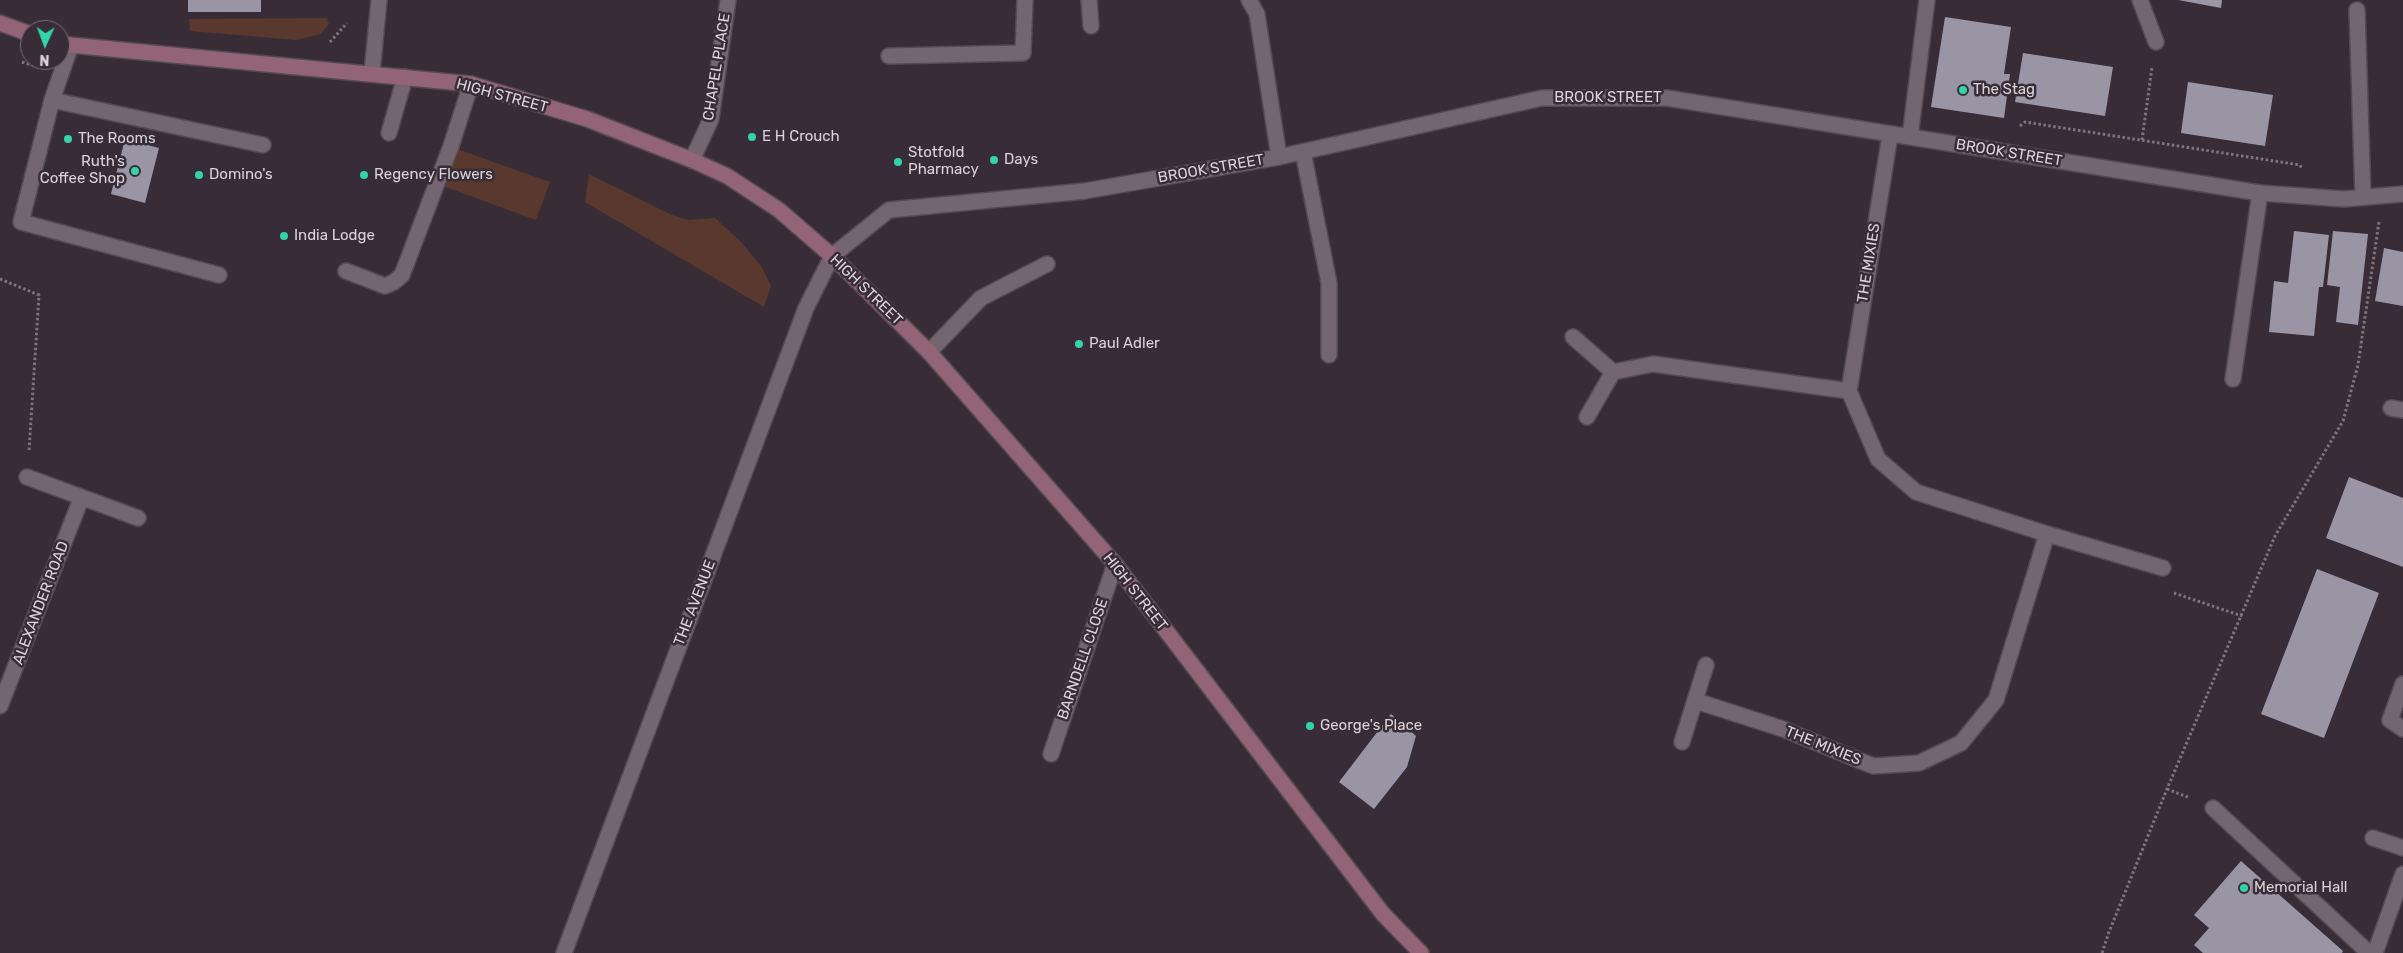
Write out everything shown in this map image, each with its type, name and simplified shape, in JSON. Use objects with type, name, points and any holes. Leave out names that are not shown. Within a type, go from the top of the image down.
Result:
[{"type":"street","points":[[372,73],[378,0]]},
{"type":"street","name":"CHAPEL PLACE","points":[[692,160],[711,119],[728,0]]},
{"type":"street","points":[[889,56],[1022,54],[1025,0]]},
{"type":"street","points":[[1088,0],[1091,26]]},
{"type":"street","points":[[1249,0],[1257,14],[1279,157]]},
{"type":"street","points":[[1910,137],[1927,0]]},
{"type":"street","points":[[2140,0],[2156,42]]},
{"type":"street","points":[[2357,10],[2363,197]]},
{"type":"street","points":[[0,23],[20,30]]},
{"type":"street","name":"HIGH STREET","points":[[70,44],[471,84],[587,119],[692,160],[728,176],[779,210],[832,256],[929,352],[1115,564],[1383,914],[1421,953]]},
{"type":"street","points":[[59,70],[22,222],[219,275]]},
{"type":"street","points":[[389,133],[405,77]]},
{"type":"street","points":[[346,271],[385,286],[394,282],[402,275],[451,146],[471,84]]},
{"type":"street","name":"BROOK STREET","points":[[832,256],[888,210],[1085,191],[1279,157],[1542,98],[1666,98],[1890,135],[2260,192],[2344,199],[2403,194]]},
{"type":"street","points":[[52,100],[263,145]]},
{"type":"street","name":"THE MIXIES","points":[[1849,391],[1890,135]]},
{"type":"street","points":[[1303,152],[1329,284],[1329,355]]},
{"type":"street","points":[[2233,379],[2260,192]]},
{"type":"street","name":"THE AVENUE","points":[[564,953],[806,308],[832,256]]},
{"type":"street","points":[[929,352],[981,298],[1047,264]]},
{"type":"street","points":[[1573,338],[1613,372]]},
{"type":"street","points":[[1587,417],[1613,372],[1654,364],[1849,391],[1878,459],[1916,492],[2047,534],[2163,568]]},
{"type":"street","points":[[27,477],[138,518]]},
{"type":"street","name":"ALEXANDER ROAD","points":[[0,706],[81,498]]},
{"type":"street","name":"THE MIXIES","points":[[1696,701],[1783,729],[1872,766],[1919,763],[1961,743],[1996,700],[2047,534]]},
{"type":"street","name":"BARNDELL CLOSE","points":[[1051,754],[1115,564]]},
{"type":"street","points":[[1682,742],[1706,665]]},
{"type":"street","points":[[2403,684],[2390,720],[2403,729]]},
{"type":"street","points":[[2213,808],[2369,953]]},
{"type":"street","points":[[2374,838],[2403,848]]},
{"type":"street","points":[[2376,953],[2403,874]]},
{"type":"path","points":[[2142,140],[2156,42]]},
{"type":"path","points":[[1987,150],[2025,122],[2300,165],[2319,197]]},
{"type":"path","points":[[2102,953],[2164,798],[2275,536],[2343,421],[2358,366],[2382,197]]},
{"type":"path","points":[[0,279],[39,295],[27,477]]},
{"type":"path","points":[[2163,568],[2169,592],[2242,616]]},
{"type":"shaded area","points":[[327,18],[329,24],[321,34],[296,40],[190,31],[189,19]]},
{"type":"shaded area","points":[[457,149],[550,182],[536,220],[443,186]]},
{"type":"shaded area","points":[[589,174],[672,215],[688,220],[715,218],[740,241],[761,266],[771,286],[764,307],[585,202]]},
{"type":"building","points":[[188,0],[261,0],[261,12],[188,12]]},
{"type":"building","points":[[2178,0],[2222,0],[2221,8]]},
{"type":"building","points":[[1945,17],[2011,27],[2004,74],[2010,74],[2004,118],[1931,107]]},
{"type":"building","points":[[2023,53],[2113,67],[2105,116],[2015,102]]},
{"type":"building","points":[[2188,82],[2273,95],[2265,146],[2181,133]]},
{"type":"building","name":"Ruth's Coffee Shop","points":[[125,139],[159,148],[145,203],[111,194]]},
{"type":"building","points":[[2294,231],[2329,235],[2323,287],[2319,287],[2314,336],[2269,332],[2274,281],[2288,283]]},
{"type":"building","points":[[2333,231],[2368,234],[2358,325],[2336,322],[2340,287],[2327,285]]},
{"type":"building","points":[[2384,248],[2403,252],[2403,306],[2375,301]]},
{"type":"building","points":[[2349,477],[2403,498],[2403,567],[2326,538]]},
{"type":"building","points":[[2317,569],[2379,593],[2324,738],[2261,714]]},
{"type":"building","points":[[1391,714],[1416,736],[1407,767],[1374,809],[1339,782]]},
{"type":"building","name":"Memorial Hall","points":[[2241,861],[2343,951],[2342,953],[2203,953],[2194,945],[2209,928],[2194,915]]},
{"type":"place","name":"The Stag","points":[[1963,90]]},
{"type":"place","name":"E H Crouch","points":[[752,137]]},
{"type":"place","name":"The Rooms","points":[[68,139]]},
{"type":"place","name":"Days","points":[[994,160]]},
{"type":"place","name":"Stotfold Pharmacy","points":[[898,162]]},
{"type":"place","name":"Ruth's Coffee Shop","points":[[135,171]]},
{"type":"place","name":"Domino's","points":[[199,175]]},
{"type":"place","name":"Regency Flowers","points":[[364,175]]},
{"type":"place","name":"India Lodge","points":[[284,236]]},
{"type":"place","name":"Paul Adler","points":[[1079,344]]},
{"type":"place","name":"George's Place","points":[[1310,726]]},
{"type":"place","name":"Memorial Hall","points":[[2244,888]]}]
